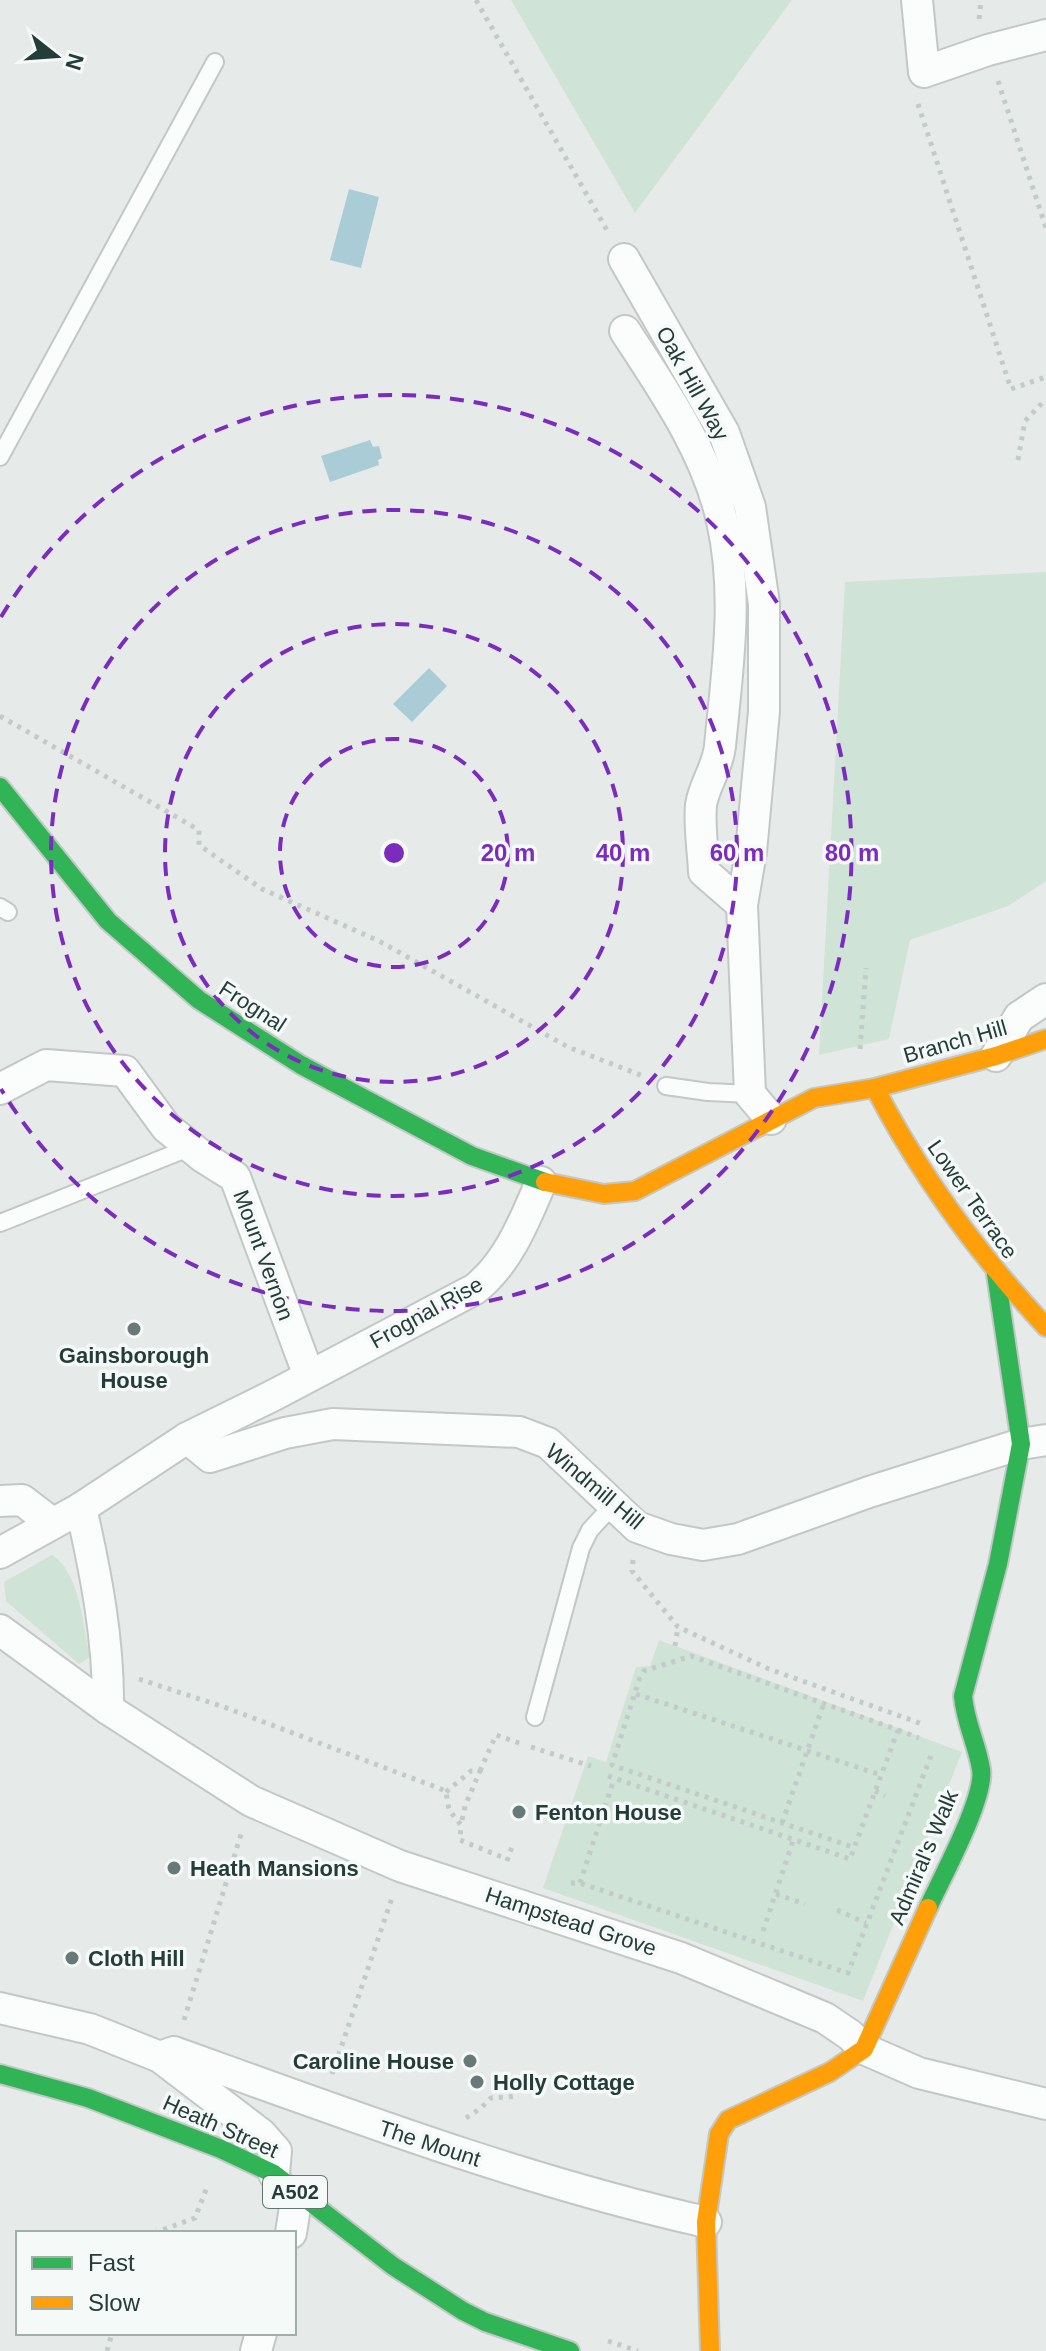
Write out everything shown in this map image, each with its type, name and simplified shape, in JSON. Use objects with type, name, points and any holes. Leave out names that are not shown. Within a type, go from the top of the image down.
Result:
[{"type":"street","points":[[917,0],[924,72],[988,50],[1046,35]]},
{"type":"street","name":"Oak Hill Way","points":[[624,259],[724,433],[750,507],[764,604],[764,711],[751,852],[742,905],[750,1094]]},
{"type":"street","name":"Oak Hill Way","points":[[625,331],[668,397],[697,451],[722,520],[730,580],[731,634],[719,754],[701,803],[704,872],[742,905]]},
{"type":"street","name":"Frognal","points":[[0,787],[108,921],[199,1000],[314,1072],[472,1156],[541,1182]]},
{"type":"street","points":[[996,1056],[1019,1017],[1046,999]]},
{"type":"street","name":"Branch Hill","points":[[867,1089],[996,1056],[1046,1039]]},
{"type":"street","name":"Mount Vernon","points":[[0,1089],[46,1065],[125,1071],[166,1127],[235,1177],[309,1376]]},
{"type":"street","points":[[541,1182],[604,1194],[635,1191],[814,1098],[867,1089]]},
{"type":"street","name":"Lower Terrace","points":[[867,1089],[923,1177],[996,1274],[1046,1327]]},
{"type":"street","points":[[750,1094],[771,1119]]},
{"type":"street","name":"Frognal Rise","points":[[0,1553],[81,1508],[187,1438],[475,1289],[499,1265],[522,1225],[541,1182]]},
{"type":"street","name":"Admiral's Walk","points":[[864,2049],[975,1803],[982,1771],[965,1717],[963,1696],[973,1651],[1034,1442],[996,1274]]},
{"type":"street","name":"Windmill Hill","points":[[187,1438],[210,1457],[285,1433],[333,1424],[519,1432],[548,1443],[637,1527],[671,1539],[703,1545],[738,1539],[869,1492],[1034,1442]]},
{"type":"street","points":[[0,1501],[22,1500],[52,1523]]},
{"type":"street","points":[[81,1508],[99,1592],[109,1677],[108,1709]]},
{"type":"street","name":"Hampstead Grove","points":[[0,1630],[108,1709],[251,1801],[400,1866],[681,1958],[825,2018],[864,2049],[919,2073],[1046,2104]]},
{"type":"street","name":"The Mount","points":[[0,2008],[90,2029],[427,2142],[539,2177],[706,2222]]},
{"type":"street","points":[[710,2351],[706,2222],[714,2133],[728,2120],[830,2072],[864,2049]]},
{"type":"street","name":"The Mount","points":[[167,2054],[261,2134],[276,2151],[274,2174]]},
{"type":"street","name":"Heath Street","points":[[0,2074],[88,2098],[221,2149],[274,2174],[482,2336],[570,2351]]},
{"type":"street","points":[[291,2231],[297,2194]]},
{"type":"lane","points":[[0,457],[215,62]]},
{"type":"lane","points":[[666,1086],[750,1094]]},
{"type":"lane","points":[[0,1223],[191,1147]]},
{"type":"lane","points":[[535,1717],[581,1548],[590,1530],[614,1504]]},
{"type":"path","points":[[476,0],[624,259]]},
{"type":"path","points":[[988,50],[1046,228]]},
{"type":"path","points":[[924,72],[912,87],[1011,389],[1046,377]]},
{"type":"path","points":[[1018,460],[1025,421],[1046,399]]},
{"type":"path","points":[[0,716],[199,830],[199,845],[262,889],[379,941],[568,1047],[666,1086]]},
{"type":"path","points":[[866,968],[867,1089]]},
{"type":"path","points":[[637,1527],[632,1571],[678,1627],[769,1669],[973,1743]]},
{"type":"path","points":[[675,1646],[678,1627]]},
{"type":"path","points":[[853,1847],[612,1765],[640,1677],[644,1671],[691,1656],[919,1738]]},
{"type":"path","points":[[154,1684],[224,1707],[446,1792]]},
{"type":"path","points":[[636,1694],[881,1775]]},
{"type":"path","points":[[782,1823],[824,1703]]},
{"type":"path","points":[[580,1883],[611,1778],[850,1859],[898,1730]]},
{"type":"path","points":[[513,1741],[496,1735],[465,1806],[460,1840],[517,1868]]},
{"type":"path","points":[[541,1749],[591,1766]]},
{"type":"path","points":[[561,1884],[580,1883],[848,1973],[932,1753]]},
{"type":"path","points":[[446,1792],[471,1771],[480,1771]]},
{"type":"path","points":[[875,1791],[885,1796]]},
{"type":"path","points":[[446,1792],[449,1810],[461,1825]]},
{"type":"path","points":[[167,2054],[251,1801]]},
{"type":"path","points":[[763,1931],[793,1841]]},
{"type":"path","points":[[776,1894],[805,1904]]},
{"type":"path","points":[[321,2105],[390,1903]]},
{"type":"path","points":[[837,1910],[866,1923]]},
{"type":"path","points":[[427,2142],[481,2108],[491,2098],[518,2096]]},
{"type":"path","points":[[159,2231],[195,2218],[221,2149]]},
{"type":"green space","points":[[511,0],[792,0],[635,213]]},
{"type":"green space","points":[[1046,572],[1046,881],[1008,906],[910,940],[889,1039],[819,1055],[845,582]]},
{"type":"green space","points":[[52,1555],[69,1574],[79,1601],[90,1657],[79,1664],[6,1601],[4,1582]]},
{"type":"green space","points":[[659,1640],[962,1752],[863,2001],[543,1888],[588,1756],[606,1762],[636,1667],[650,1666]]},
{"type":"water","points":[[349,189],[379,197],[361,268],[330,260]]},
{"type":"water","points":[[370,440],[373,447],[379,446],[382,458],[378,460],[379,465],[330,482],[321,456]]},
{"type":"water","points":[[429,668],[447,686],[412,722],[393,704]]},
{"type":"traffic: fast","points":[[0,787],[108,921],[199,1000],[301,1065],[472,1156],[545,1182]]},
{"type":"traffic: fast","points":[[928,1908],[970,1818],[981,1782],[981,1769],[963,1696],[998,1564],[1021,1444],[996,1274]]},
{"type":"traffic: fast","points":[[0,2074],[88,2098],[221,2149],[274,2174],[393,2266],[463,2311],[485,2322],[570,2351]]},
{"type":"traffic: slow","points":[[545,1182],[604,1194],[635,1191],[814,1098],[875,1088],[996,1056],[1046,1039]]},
{"type":"traffic: slow","points":[[875,1088],[952,1214],[1046,1327]]},
{"type":"traffic: slow","points":[[710,2351],[706,2222],[719,2134],[728,2120],[830,2072],[864,2049],[928,1908]]},
{"type":"place","name":"Gainsborough House","points":[[134,1329]]},
{"type":"place","name":"Fenton House","points":[[519,1812]]},
{"type":"place","name":"Heath Mansions","points":[[174,1868]]},
{"type":"place","name":"Cloth Hill","points":[[72,1958]]},
{"type":"place","name":"Caroline House","points":[[470,2061]]},
{"type":"place","name":"Holly Cottage","points":[[477,2082]]}]
